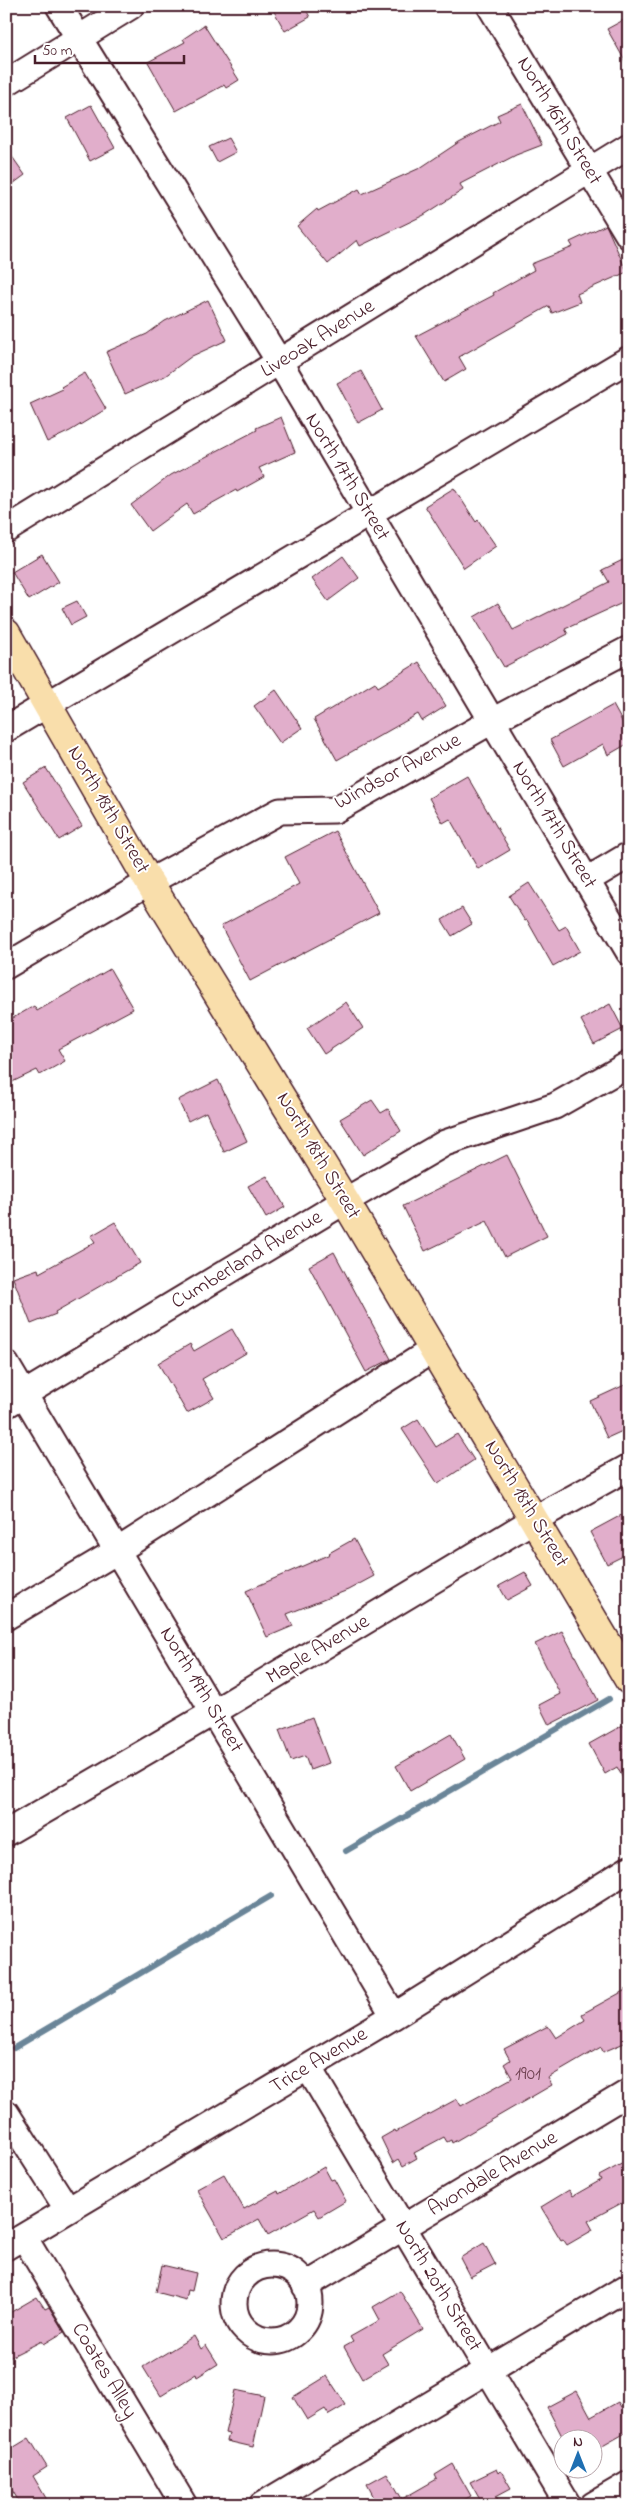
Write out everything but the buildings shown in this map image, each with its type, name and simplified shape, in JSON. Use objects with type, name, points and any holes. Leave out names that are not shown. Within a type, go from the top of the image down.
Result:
[{"type":"main road","name":"North 18th Street","points":[[6,633],[149,882],[345,1200],[629,1680]]},
{"type":"street","name":"North 17th Street","points":[[60,6],[77,38],[280,363],[629,952]]},
{"type":"street","points":[[6,83],[131,6]]},
{"type":"street","name":"North 16th Street","points":[[490,6],[587,170],[629,236]]},
{"type":"street","name":"Liveoak Avenue","points":[[6,530],[280,363],[587,170],[629,146]]},
{"type":"street","points":[[6,729],[629,359]]},
{"type":"street","name":"Windsor Avenue","points":[[6,966],[149,882],[280,811],[335,810],[492,721],[629,648]]},
{"type":"street","points":[[587,880],[629,855]]},
{"type":"street","name":"Cumberland Avenue","points":[[15,1400],[345,1200],[445,1143],[555,1106],[629,1064]]},
{"type":"street","points":[[6,1617],[118,1551],[434,1349]]},
{"type":"street","name":"North 19th Street","points":[[6,1364],[15,1400],[118,1551],[394,2016]]},
{"type":"street","name":"Maple Avenue","points":[[6,1833],[214,1712],[535,1519],[629,1467]]},
{"type":"street","name":"Trice Avenue","points":[[15,2242],[394,2016],[629,1869]]},
{"type":"street","name":"North 20th Street","points":[[308,2067],[568,2505]]},
{"type":"street","name":"Avondale Avenue","points":[[305,2286],[629,2092]]},
{"type":"street","points":[[6,2114],[68,2210]]},
{"type":"street","name":"Coates Alley","points":[[15,2242],[184,2505]]},
{"type":"street","points":[[262,2505],[629,2286]]},
{"type":"street","points":[[593,2505],[629,2484]]},
{"type":"waterway","points":[[346,1851],[609,1699]]},
{"type":"waterway","points":[[14,2048],[271,1896]]}]
